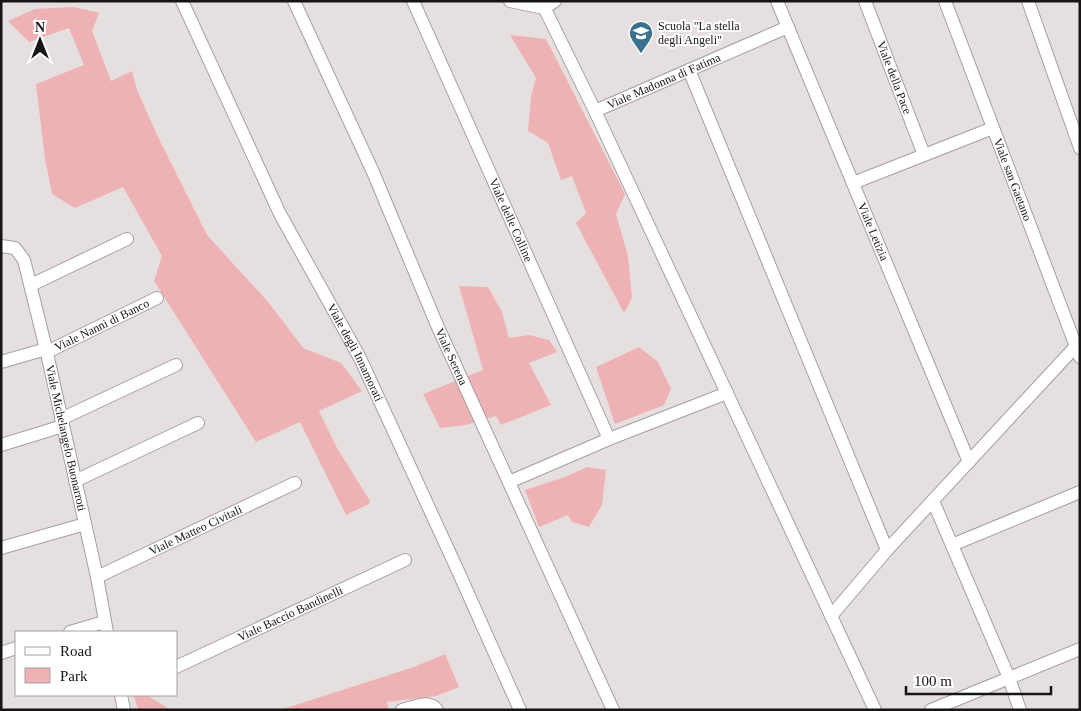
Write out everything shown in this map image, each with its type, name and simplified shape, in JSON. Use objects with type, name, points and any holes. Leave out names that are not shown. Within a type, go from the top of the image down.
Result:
[{"type":"street","name":"Viale degli Innamorati","points":[[182,1],[280,214],[360,358],[520,710]]},
{"type":"street","name":"Viale Serena","points":[[294,1],[373,172],[437,325],[613,710]]},
{"type":"street","name":"Viale delle Colline","points":[[413,1],[609,439]]},
{"type":"street","points":[[510,1],[547,3],[595,111],[875,710]]},
{"type":"street","name":"Viale Letizia","points":[[777,1],[969,462]]},
{"type":"street","name":"Viale della Pace","points":[[865,1],[924,156]]},
{"type":"street","name":"Viale san Gaetano","points":[[945,1],[1078,352]]},
{"type":"street","points":[[1028,1],[1080,148]]},
{"type":"street","name":"Viale Madonna di Fatima","points":[[595,111],[788,27]]},
{"type":"street","points":[[689,70],[888,550]]},
{"type":"street","points":[[853,183],[993,128]]},
{"type":"street","points":[[31,285],[127,239]]},
{"type":"street","name":"Viale Michelangelo Buonarroti","points":[[5,246],[24,260],[31,285],[97,577],[106,627]]},
{"type":"street","name":"Viale Nanni di Banco","points":[[1,362],[47,350],[156,298]]},
{"type":"street","points":[[831,616],[888,550],[969,462],[1078,352]]},
{"type":"street","points":[[1,445],[62,423],[176,365]]},
{"type":"street","points":[[509,482],[609,439],[727,393]]},
{"type":"street","points":[[75,481],[198,422]]},
{"type":"street","name":"Viale Matteo Civitali","points":[[97,577],[295,483]]},
{"type":"street","points":[[952,545],[1080,492]]},
{"type":"street","points":[[933,501],[1009,678],[1020,710]]},
{"type":"street","points":[[1,548],[85,524]]},
{"type":"street","name":"Viale Baccio Bandinelli","points":[[178,666],[405,560]]},
{"type":"street","points":[[77,631],[106,627]]},
{"type":"street","points":[[1,653],[15,648]]},
{"type":"street","points":[[931,710],[1080,649]]},
{"type":"street","points":[[121,696],[122,709]]},
{"type":"street","points":[[402,710],[421,705],[435,706],[437,710]]},
{"type":"green space","points":[[74,7],[99,13],[92,31],[111,81],[132,71],[137,90],[157,135],[207,235],[269,303],[303,348],[341,363],[362,391],[319,411],[337,448],[370,501],[369,504],[346,515],[300,422],[256,442],[154,281],[162,256],[123,187],[75,208],[52,194],[45,159],[36,84],[84,65],[69,28],[29,42],[8,21],[35,9]]},
{"type":"green space","points":[[510,35],[546,39],[625,194],[616,214],[628,256],[632,298],[624,313],[576,223],[586,213],[572,176],[561,180],[548,143],[528,131],[531,97],[536,78]]},
{"type":"green space","points":[[459,286],[488,287],[502,312],[509,338],[529,335],[549,340],[557,352],[529,363],[551,405],[501,425],[496,416],[466,425],[440,428],[423,394],[483,370]]},
{"type":"green space","points":[[639,347],[658,362],[671,389],[664,405],[615,424],[596,367]]},
{"type":"green space","points":[[587,467],[606,470],[602,505],[589,527],[572,522],[568,515],[539,527],[525,490],[565,477]]},
{"type":"green space","points":[[445,654],[459,687],[436,696],[387,702],[389,710],[280,710],[414,667]]},
{"type":"green space","points":[[134,696],[148,696],[171,710],[138,710]]},
{"type":"place","name":"Scuola \"La stella degli Angeli\"","points":[[641,54]]}]
